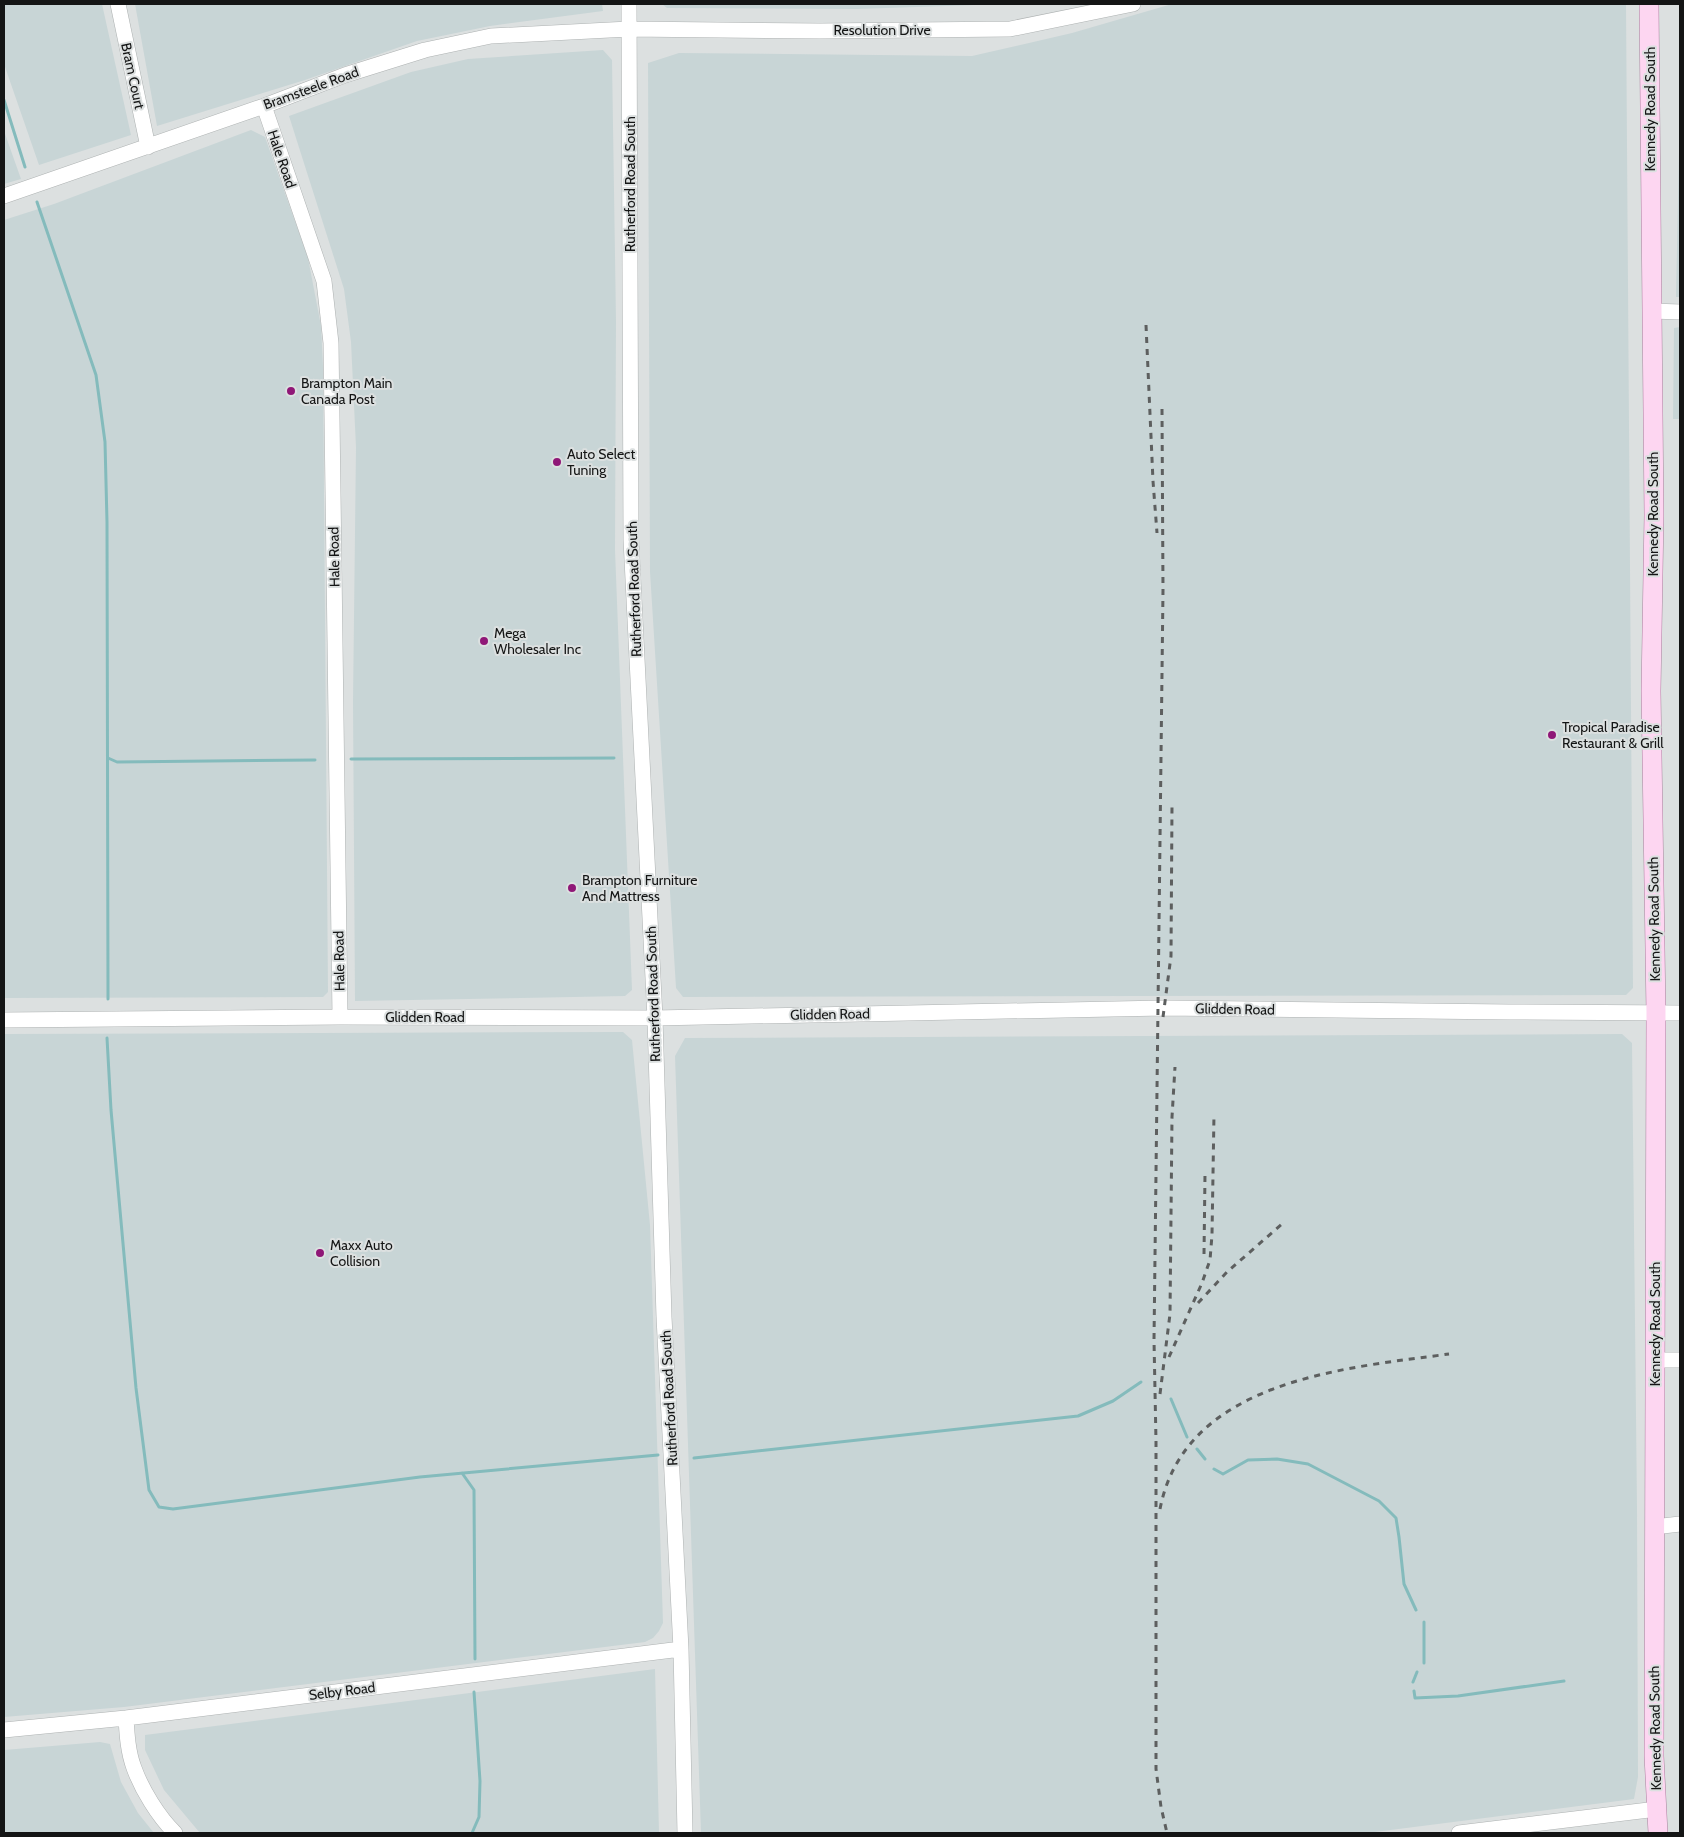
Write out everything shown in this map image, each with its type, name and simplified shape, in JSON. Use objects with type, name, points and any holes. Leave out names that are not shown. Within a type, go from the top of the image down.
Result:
[{"type":"main road","name":"Kennedy Road South","points":[[1649,4],[1654,516],[1651,691],[1656,1012],[1654,1756],[1658,1833]]},
{"type":"street","name":"Bram Court","points":[[118,4],[148,147]]},
{"type":"street","name":"Rutherford Road South","points":[[629,4],[631,539],[655,1018],[664,1317],[681,1650],[685,1833]]},
{"type":"street","name":"Resolution Drive","points":[[629,29],[820,31],[1010,29],[1133,4]]},
{"type":"street","name":"Bramsteele Road","points":[[4,196],[264,106],[345,75],[425,50],[491,36],[629,29]]},
{"type":"street","name":"Hale Road","points":[[264,106],[324,281],[331,343],[340,1017]]},
{"type":"street","points":[[1652,311],[1680,312]]},
{"type":"street","name":"Glidden Road","points":[[4,1020],[340,1017],[655,1018],[1157,1008],[1680,1013]]},
{"type":"street","points":[[1655,1360],[1680,1360]]},
{"type":"street","points":[[1654,1527],[1680,1524]]},
{"type":"street","name":"Selby Road","points":[[4,1730],[126,1718],[681,1650]]},
{"type":"street","points":[[126,1718],[128,1745],[133,1767],[155,1808],[175,1833]]},
{"type":"street","points":[[1459,1833],[1657,1809]]},
{"type":"shaded area","points":[[4,4],[102,4],[131,135],[39,165],[4,64]]},
{"type":"shaded area","points":[[135,4],[602,4],[603,11],[490,26],[417,41],[305,80],[157,126]]},
{"type":"shaded area","points":[[662,4],[1005,4],[857,9],[667,8]]},
{"type":"shaded area","points":[[1172,4],[1626,4],[1633,988],[1626,995],[683,997],[676,988],[650,572],[648,63],[679,53],[972,56],[1072,33]]},
{"type":"shaded area","points":[[603,50],[612,60],[616,321],[615,550],[632,990],[625,996],[355,1001],[353,702],[356,447],[351,342],[344,289],[289,116],[411,72],[468,59]]},
{"type":"shaded area","points":[[1680,102],[1680,297],[1676,297]]},
{"type":"shaded area","points":[[251,130],[265,137],[308,258],[321,326],[323,367],[328,992],[323,997],[4,998],[4,220],[54,204]]},
{"type":"shaded area","points":[[4,131],[21,179],[4,184]]},
{"type":"shaded area","points":[[1680,327],[1680,419],[1673,419],[1674,328]]},
{"type":"shaded area","points":[[623,1032],[632,1040],[650,1225],[663,1623],[653,1638],[645,1642],[124,1707],[4,1717],[4,1034]]},
{"type":"shaded area","points":[[1622,1034],[1632,1043],[1638,1777],[1634,1799],[1367,1833],[701,1833],[675,1056],[685,1038]]},
{"type":"shaded area","points":[[655,1669],[659,1833],[200,1833],[164,1790],[145,1750],[145,1735]]},
{"type":"shaded area","points":[[100,1742],[110,1744],[121,1782],[138,1813],[154,1833],[4,1833],[4,1750]]},
{"type":"waterway","points":[[4,100],[25,167]]},
{"type":"waterway","points":[[37,202],[96,375],[105,442],[107,522],[108,999]]},
{"type":"waterway","points":[[108,758],[117,762],[315,760]]},
{"type":"waterway","points":[[351,759],[614,758]]},
{"type":"waterway","points":[[107,1038],[111,1110],[136,1388],[149,1490],[159,1507],[173,1509],[420,1477],[658,1455]]},
{"type":"waterway","points":[[694,1458],[1078,1416],[1113,1401],[1141,1382]]},
{"type":"waterway","points":[[1171,1399],[1187,1437]]},
{"type":"waterway","points":[[1197,1449],[1205,1459]]},
{"type":"waterway","points":[[1214,1469],[1223,1474],[1248,1460],[1277,1459],[1308,1464],[1379,1501],[1396,1518],[1404,1584],[1416,1610]]},
{"type":"waterway","points":[[462,1473],[474,1490],[475,1659]]},
{"type":"waterway","points":[[1424,1622],[1424,1663]]},
{"type":"waterway","points":[[1413,1682],[1417,1672]]},
{"type":"waterway","points":[[1414,1691],[1415,1698],[1458,1696],[1564,1681]]},
{"type":"waterway","points":[[472,1833],[479,1817],[480,1781],[474,1692]]},
{"type":"railway","points":[[1146,325],[1157,533]]},
{"type":"railway","points":[[1162,409],[1163,590],[1154,1340],[1156,1441],[1156,1769],[1161,1807],[1167,1833]]},
{"type":"railway","points":[[1163,1017],[1171,956],[1172,806]]},
{"type":"railway","points":[[1160,1394],[1170,1314],[1172,1117],[1175,1067]]},
{"type":"railway","points":[[1169,1357],[1202,1283],[1210,1260],[1214,1114]]},
{"type":"railway","points":[[1204,1254],[1205,1174]]},
{"type":"railway","points":[[1198,1303],[1227,1272],[1282,1224]]},
{"type":"railway","points":[[1160,1509],[1175,1466],[1201,1432],[1235,1407],[1275,1388],[1318,1375],[1363,1366],[1449,1354]]},
{"type":"place","name":"Brampton Main Canada Post","points":[[291,391]]},
{"type":"place","name":"Auto Select Tuning","points":[[557,462]]},
{"type":"place","name":"Mega Wholesaler Inc","points":[[484,641]]},
{"type":"place","name":"Tropical Paradise Restaurant & Grill","points":[[1552,735]]},
{"type":"place","name":"Brampton Furniture And Mattress","points":[[572,888]]},
{"type":"place","name":"Maxx Auto Collision","points":[[320,1253]]}]
